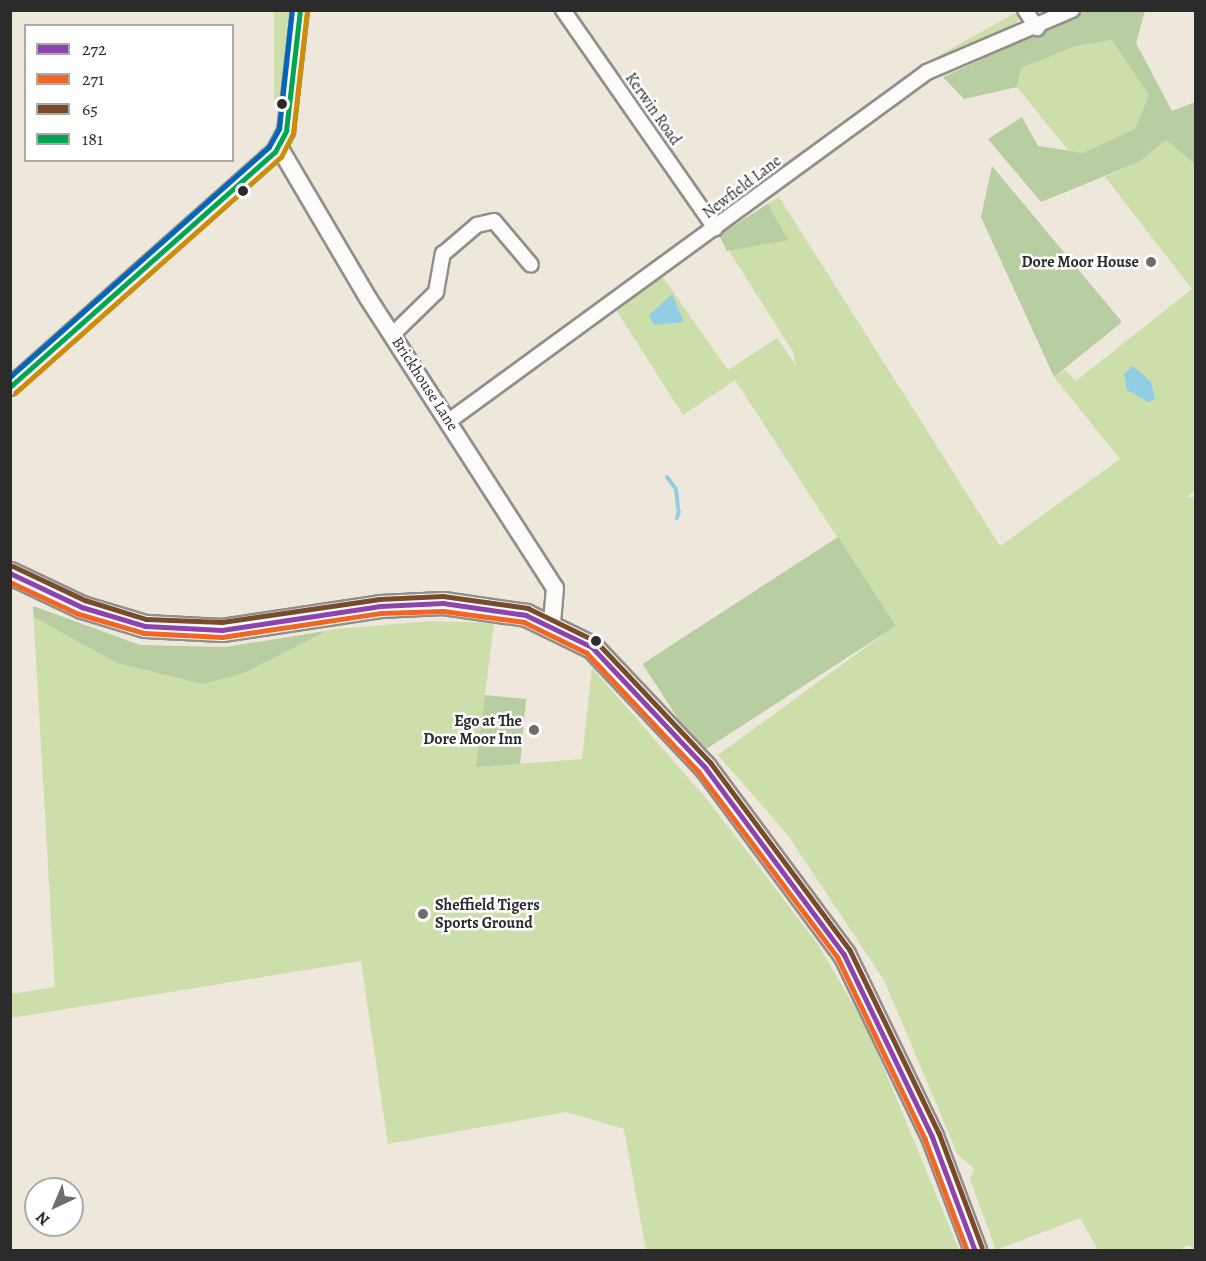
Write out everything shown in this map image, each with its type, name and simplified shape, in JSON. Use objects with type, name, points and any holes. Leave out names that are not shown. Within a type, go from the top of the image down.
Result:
[{"type":"main road","points":[[10,573],[116,620],[184,630],[443,603],[500,608],[552,624],[617,668],[705,766],[828,929],[894,1050],[975,1251]]},
{"type":"street","points":[[10,387],[279,147],[286,131],[300,10]]},
{"type":"street","name":"Kerwin Road","points":[[563,10],[715,228]]},
{"type":"street","points":[[1025,10],[1037,28]]},
{"type":"street","name":"Newfield Lane","points":[[449,421],[927,72],[1037,28],[1072,10]]},
{"type":"street","name":"Brickhouse Lane","points":[[279,147],[392,335],[555,588],[552,624]]},
{"type":"street","points":[[392,335],[436,292],[443,254],[477,225],[494,221],[531,265]]},
{"type":"green space","points":[[274,11],[292,11],[292,100],[274,100]]},
{"type":"green space","points":[[1086,11],[1145,11],[1136,43],[1172,111],[1195,102],[1195,164],[1166,140],[1139,162],[1041,202],[988,139],[1022,117],[1038,146],[1083,153],[1135,129],[1149,95],[1112,40],[1076,46],[1021,68],[1017,87],[964,99],[943,77]]},
{"type":"green space","points":[[1015,13],[1019,19],[1011,29],[931,60]]},
{"type":"green space","points":[[1113,40],[1149,95],[1135,129],[1083,153],[1069,151],[1017,87],[1020,68],[1076,46]]},
{"type":"green space","points":[[1166,140],[1195,164],[1196,489],[1186,498],[1195,496],[1195,1250],[1188,1245],[1180,1250],[1098,1250],[1080,1218],[996,1250],[970,1179],[974,1169],[958,1155],[884,980],[787,834],[718,755],[895,626],[735,380],[683,415],[616,310],[662,276],[728,370],[777,338],[796,366],[793,352],[719,235],[779,197],[1000,546],[1120,459],[1054,377],[1065,370],[1076,381],[1192,289],[1105,177],[1139,162]]},
{"type":"green space","points":[[992,166],[1122,322],[1054,377],[981,217]]},
{"type":"green space","points":[[768,204],[788,240],[727,251],[719,235]]},
{"type":"green space","points":[[838,537],[896,626],[700,753],[643,664]]},
{"type":"green space","name":"Sheffield Tigers Sports Ground","points":[[33,606],[146,664],[336,629],[430,621],[494,623],[476,767],[582,759],[592,668],[706,798],[817,943],[868,1030],[959,1250],[646,1250],[624,1129],[566,1112],[388,1144],[361,961],[11,1018],[11,994],[55,987]]},
{"type":"green space","points":[[33,606],[140,645],[225,647],[326,631],[244,673],[202,684],[117,663],[34,617]]},
{"type":"green space","points":[[485,695],[526,699],[520,764],[476,767]]},
{"type":"water","points":[[672,294],[684,322],[654,325],[649,315]]},
{"type":"water","points":[[1133,366],[1151,382],[1155,399],[1148,402],[1127,390],[1124,374]]},
{"type":"waterway","points":[[667,477],[676,489],[678,508]]},
{"type":"waterway","points":[[677,518],[679,511]]},
{"type":"transit line","points":[[10,377],[269,147],[279,129],[292,10]]},
{"type":"transit line","name":"181","points":[[10,387],[275,152],[286,131],[300,10]]},
{"type":"transit line","points":[[15,393],[281,157],[293,133],[307,11]]},
{"type":"transit line","name":"65","points":[[13,566],[85,600],[146,619],[222,622],[379,599],[443,596],[528,608],[596,641],[711,763],[850,950],[939,1133],[982,1247]]},
{"type":"transit line","name":"272","points":[[10,573],[82,607],[145,626],[222,630],[380,606],[443,603],[526,615],[592,647],[705,767],[844,954],[932,1136],[975,1250]]},
{"type":"transit line","name":"271","points":[[10,582],[79,614],[144,633],[222,637],[381,613],[443,611],[524,622],[587,653],[699,772],[838,958],[925,1139],[967,1250]]},
{"type":"place","name":"Dore Moor House","points":[[1151,262]]},
{"type":"place","name":"Ego at The Dore Moor Inn","points":[[534,730]]},
{"type":"place","name":"Sheffield Tigers Sports Ground","points":[[423,914]]}]
